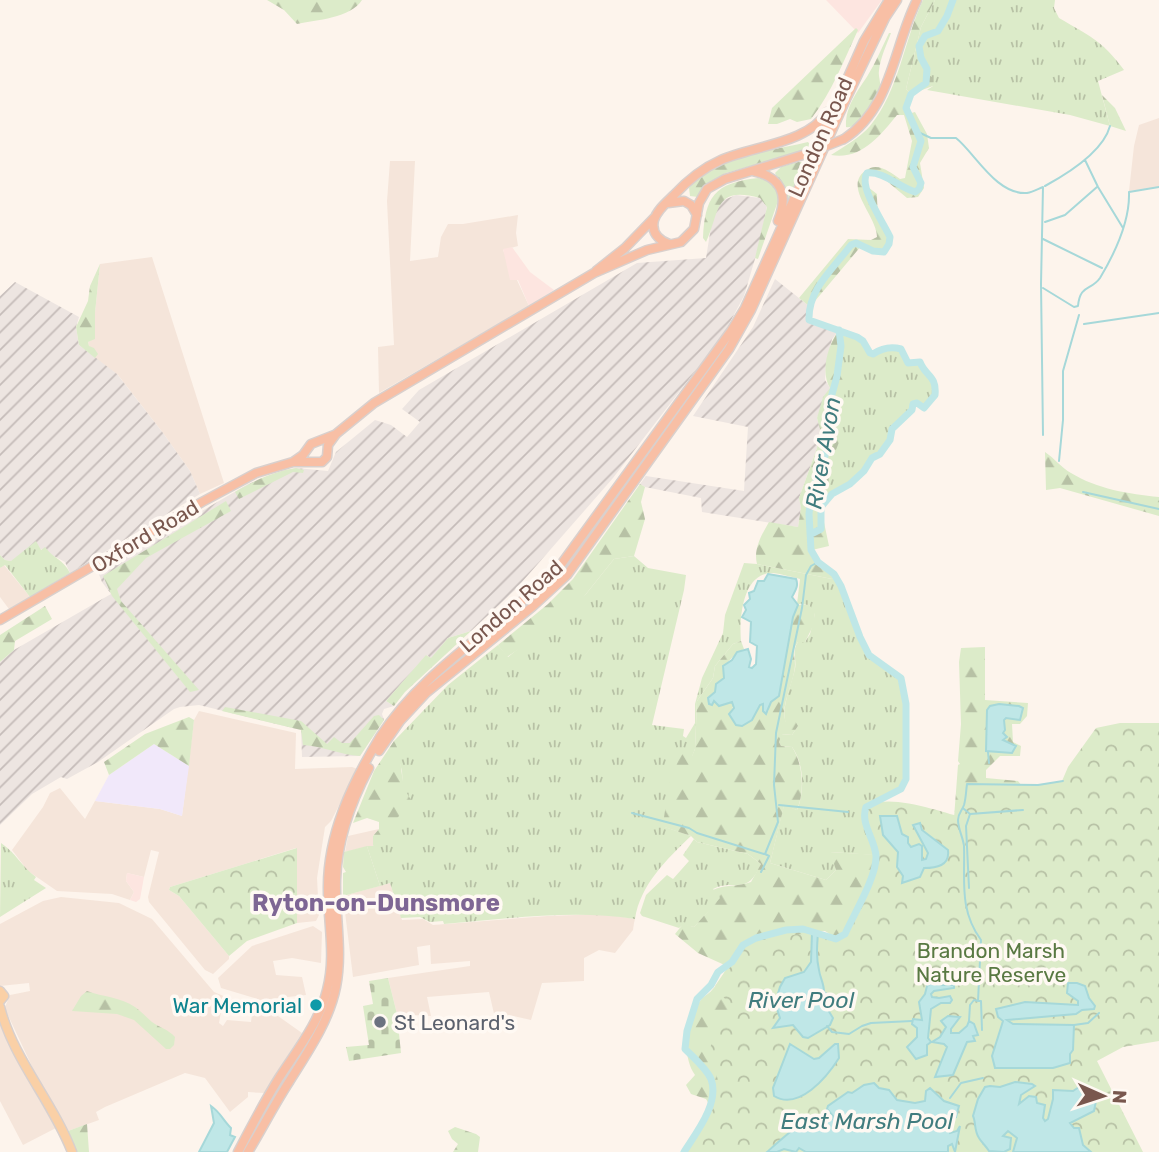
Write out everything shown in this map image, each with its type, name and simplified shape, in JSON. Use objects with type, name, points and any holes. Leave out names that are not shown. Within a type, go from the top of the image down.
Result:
[{"type":"highway","name":"London Road","points":[[238,1152],[268,1095],[322,1008],[333,952],[328,892],[330,861],[338,821],[374,748],[394,718],[422,686],[544,582],[574,549],[731,331],[755,286],[850,69],[889,0]]},
{"type":"highway","name":"London Road","points":[[248,1152],[308,1052],[332,1000],[340,952],[337,863],[352,806],[375,756],[400,721],[426,693],[541,600],[567,575],[729,349],[751,310],[867,54],[897,0]]},
{"type":"highway","points":[[336,434],[324,460],[313,462],[308,458],[307,449],[311,444],[336,434],[374,403],[594,273],[636,254],[672,245],[688,237],[694,229],[699,203],[707,189],[726,179],[844,139],[861,127],[880,100],[917,0]]},
{"type":"highway","points":[[594,273],[625,248],[692,177],[708,166],[813,128],[826,114],[850,69]]},
{"type":"highway","points":[[753,171],[773,178],[780,187],[783,201],[781,215],[758,271],[755,286]]},
{"type":"highway","points":[[666,204],[676,200],[684,201],[694,209],[697,217]]},
{"type":"highway","points":[[655,216],[656,235],[663,242],[672,245]]},
{"type":"highway","points":[[317,442],[327,449]]},
{"type":"highway","name":"Oxford Road","points":[[293,462],[307,449]]},
{"type":"highway","name":"Oxford Road","points":[[0,621],[256,473],[293,462],[313,462]]},
{"type":"main road","points":[[0,990],[4,996],[0,1001]]},
{"type":"main road","points":[[0,1007],[19,1052],[64,1131],[72,1152]]},
{"type":"shaded area","points":[[826,0],[882,0],[858,33]]},
{"type":"shaded area","points":[[1159,118],[1159,187],[1129,191],[1139,125]]},
{"type":"shaded area","points":[[390,161],[415,161],[410,261],[438,257],[441,237],[448,224],[518,215],[518,246],[503,250],[529,306],[379,393],[378,347],[394,345],[387,201]]},
{"type":"shaded area","points":[[736,195],[760,198],[767,206],[760,242],[744,296],[723,335],[613,478],[515,590],[471,631],[448,638],[431,659],[427,655],[386,701],[394,706],[384,709],[384,720],[360,756],[302,757],[301,730],[199,705],[180,707],[98,762],[67,779],[61,777],[32,794],[0,825],[0,662],[14,650],[111,594],[98,572],[248,484],[296,468],[328,471],[336,452],[375,420],[391,425],[407,437],[420,422],[402,409],[419,390],[637,263],[706,258],[717,206]]},
{"type":"shaded area","points":[[512,247],[530,272],[554,290],[529,306],[518,280],[510,280],[503,249]]},
{"type":"shaded area","points":[[152,257],[224,483],[200,494],[190,471],[163,433],[118,375],[95,358],[88,342],[95,338],[100,264]]},
{"type":"shaded area","points":[[775,279],[809,306],[810,321],[839,330],[832,339],[826,365],[825,380],[830,388],[817,418],[820,429],[817,448],[799,498],[801,508],[798,527],[702,512],[701,498],[640,484],[646,476],[744,491],[748,427],[693,416],[753,327]]},
{"type":"shaded area","points":[[15,282],[79,317],[76,327],[79,345],[117,374],[190,471],[200,494],[70,573],[65,562],[45,548],[11,561],[0,555],[0,296]]},
{"type":"shaded area","points":[[4,565],[30,597],[9,609],[0,597],[0,568]]},
{"type":"shaded area","points":[[199,711],[296,733],[295,769],[358,769],[331,821],[325,827],[317,878],[319,915],[316,921],[297,923],[296,848],[170,887],[169,890],[179,896],[229,956],[213,974],[205,970],[149,902],[159,852],[151,850],[144,877],[127,873],[126,881],[134,892],[130,900],[112,894],[57,891],[28,871],[12,850],[50,793],[60,788],[85,819],[95,801],[160,809],[182,816],[194,720]]},
{"type":"shaded area","points":[[154,744],[189,766],[182,816],[160,809],[95,801],[109,775]]},
{"type":"shaded area","points":[[379,829],[373,836],[373,846],[345,852],[348,836]]},
{"type":"shaded area","points":[[127,873],[144,877],[140,899],[136,902],[130,900],[134,892],[126,881]]},
{"type":"shaded area","points":[[390,883],[402,920],[423,919],[433,925],[605,914],[635,919],[633,930],[615,953],[599,950],[584,958],[584,981],[542,983],[531,1020],[509,1015],[495,1018],[489,992],[427,997],[431,1016],[397,1014],[388,978],[470,966],[470,961],[431,964],[430,945],[417,947],[419,965],[353,977],[343,896]]},
{"type":"shaded area","points":[[61,897],[119,903],[152,919],[214,992],[233,1000],[228,1013],[221,1012],[219,1023],[223,1026],[227,1020],[251,1022],[250,1007],[279,1005],[278,1016],[302,1033],[264,1093],[248,1092],[248,1097],[230,1112],[205,1078],[185,1073],[105,1107],[96,1112],[99,1120],[68,1131],[44,1092],[6,1011],[10,995],[30,991],[29,983],[0,986],[0,924],[43,901]]},
{"type":"shaded area","points":[[313,926],[322,932],[321,963],[292,958],[273,961],[276,975],[302,977],[306,995],[261,1000],[221,988],[218,978],[252,946]]},
{"type":"shaded area","points":[[0,1023],[56,1128],[23,1145],[0,1101]]},
{"type":"green space","points":[[267,0],[362,0],[350,11],[342,14],[297,24],[284,10]]},
{"type":"green space","points":[[923,0],[935,0],[921,27],[906,89],[911,94],[906,108],[908,114],[915,112],[927,134],[929,148],[920,163],[924,188],[918,197],[907,198],[876,172],[867,173],[863,178],[864,184],[877,194],[878,211],[888,237],[887,247],[884,252],[873,251],[862,245],[809,306],[799,298],[848,239],[871,240],[877,237],[876,229],[859,193],[859,178],[870,168],[879,167],[900,179],[905,178],[912,141],[904,115],[897,115],[876,139],[860,150],[842,156],[831,155],[862,134],[880,112],[895,81]]},
{"type":"green space","points":[[935,0],[1055,0],[1054,8],[1059,18],[1102,45],[1124,70],[1098,81],[1110,126],[1070,115],[927,90],[933,86],[926,75],[925,83],[911,94],[906,89],[921,27]]},
{"type":"green space","points":[[856,28],[858,30],[837,76],[811,119],[797,122],[790,119],[768,124],[772,108]]},
{"type":"green space","points":[[889,33],[880,66],[880,88],[876,100],[862,119],[851,127],[846,127],[850,106]]},
{"type":"green space","points":[[927,74],[932,77],[933,86],[911,94],[925,83]]},
{"type":"green space","points":[[1102,95],[1115,108],[1126,131],[1110,126]]},
{"type":"green space","points":[[808,142],[811,146],[809,149],[726,173],[711,181],[698,197],[690,196],[689,188],[700,177],[728,162]]},
{"type":"green space","points":[[805,162],[785,204],[785,191],[775,173],[781,167]]},
{"type":"green space","points":[[758,178],[773,185],[778,201],[758,259],[755,258],[767,207],[760,198],[734,195],[726,199],[717,212],[706,242],[703,238],[706,212],[715,194],[731,184]]},
{"type":"green space","points":[[100,264],[95,339],[88,342],[98,354],[95,358],[79,345],[76,327]]},
{"type":"green space","points":[[839,330],[863,341],[873,354],[886,348],[901,349],[908,363],[920,362],[934,380],[935,395],[924,408],[914,404],[912,410],[892,429],[890,440],[880,454],[872,458],[864,471],[850,484],[832,494],[821,508],[821,529],[809,514],[825,456]]},
{"type":"green space","points":[[839,330],[845,332],[841,374],[847,388],[837,415],[841,437],[822,486],[836,490],[821,508],[829,546],[812,550],[818,562],[834,574],[832,579],[757,564],[756,553],[769,522],[798,527],[801,508],[799,498],[817,448],[820,429],[817,418],[823,397],[830,388],[826,374],[827,358]]},
{"type":"green space","points":[[1045,452],[1081,479],[1102,487],[1159,497],[1159,516],[1060,488],[1046,490]]},
{"type":"green space","points":[[296,468],[304,470],[303,473],[293,472],[239,499],[235,492],[264,477]]},
{"type":"green space","points":[[640,484],[645,487],[641,502],[645,519],[634,556],[614,559],[586,594],[554,626],[507,657],[498,645],[548,604],[573,579]]},
{"type":"green space","points":[[226,501],[231,511],[146,558],[117,589],[121,601],[199,690],[190,692],[112,596],[103,576]]},
{"type":"green space","points":[[36,541],[41,550],[45,547],[70,573],[30,597],[5,565],[0,568],[0,555],[11,561]]},
{"type":"green space","points":[[634,556],[648,568],[686,575],[652,725],[684,729],[683,736],[686,738],[695,723],[695,704],[702,678],[723,633],[725,615],[744,563],[832,579],[834,574],[869,654],[901,678],[905,687],[906,779],[901,789],[866,807],[867,830],[876,852],[873,855],[831,852],[836,870],[826,880],[770,863],[784,805],[797,810],[801,795],[799,761],[792,747],[781,746],[779,742],[781,734],[792,735],[798,726],[786,723],[785,704],[795,669],[796,646],[798,642],[805,642],[810,634],[815,614],[809,605],[797,604],[800,579],[773,573],[755,580],[749,589],[742,610],[741,641],[733,644],[715,666],[713,678],[697,701],[695,749],[665,827],[691,836],[664,863],[649,884],[642,895],[635,919],[563,915],[444,924],[443,921],[430,922],[420,917],[401,918],[390,883],[380,886],[367,846],[373,846],[403,791],[402,771],[394,741],[448,685],[498,645],[508,657],[586,594],[614,559]]},
{"type":"green space","points":[[798,605],[809,605],[815,612],[814,624],[805,642],[798,642],[795,648],[794,671],[784,709],[786,722],[795,721],[798,726],[792,735],[782,734],[779,742],[781,746],[792,747],[796,754],[801,769],[802,786],[797,810],[784,806],[770,863],[826,880],[836,870],[830,852],[879,855],[881,868],[847,945],[825,931],[812,932],[811,962],[714,1113],[706,1099],[691,1094],[686,1085],[695,1075],[688,1058],[687,1038],[695,1009],[729,967],[698,953],[675,934],[683,924],[694,927],[720,898],[713,890],[751,882],[761,864],[748,854],[697,842],[691,836],[664,827],[669,784],[681,753],[692,756],[695,749],[697,701],[713,678],[715,666],[733,644],[741,641],[744,649],[723,666],[724,678],[710,696],[712,705],[714,700],[720,706],[732,702],[734,704],[731,711],[736,725],[747,722],[759,705],[763,704],[768,712],[771,702],[779,696],[793,617]]},
{"type":"green space","points":[[45,606],[52,619],[15,641],[14,650],[0,662],[0,635]]},
{"type":"green space","points":[[471,631],[405,692],[394,706],[386,701],[426,655],[431,658],[448,638]]},
{"type":"green space","points":[[985,647],[985,700],[1028,703],[1027,716],[1020,724],[1012,724],[1013,742],[1021,746],[1020,756],[1000,756],[986,770],[986,778],[1018,781],[1057,831],[954,818],[960,764],[961,648]]},
{"type":"green space","points":[[225,707],[301,721],[327,744],[334,737],[342,743],[350,743],[374,716],[379,715],[384,720],[360,756],[303,745],[301,730],[222,711]]},
{"type":"green space","points":[[189,717],[194,720],[189,766],[154,744],[109,775],[104,762],[145,734]]},
{"type":"green space","name":"Brandon Marsh Nature Reserve","points":[[1120,723],[1159,723],[1159,1041],[1123,1047],[1097,1061],[1143,1152],[685,1152],[717,1101],[719,1088],[710,1052],[718,1034],[730,1022],[732,1008],[715,986],[743,945],[799,934],[835,939],[845,934],[876,866],[876,852],[864,813],[870,806],[881,802],[910,804],[964,818],[954,811],[963,808],[967,784],[1038,785],[1062,781],[1068,767],[1096,728]]},
{"type":"green space","points":[[394,741],[404,787],[412,801],[373,846],[373,836],[379,829],[379,822],[367,818],[353,823],[374,771]]},
{"type":"green space","points":[[694,839],[748,854],[761,864],[756,874],[745,884],[713,889],[721,898],[694,927],[683,925],[679,928],[642,916],[640,913],[646,895],[667,875],[673,879],[689,861],[683,855]]},
{"type":"green space","points":[[1,843],[36,877],[34,880],[46,888],[0,917]]},
{"type":"green space","points":[[367,846],[380,886],[343,896],[343,873],[346,872],[343,867],[344,852]]},
{"type":"green space","points":[[297,848],[297,923],[247,941],[229,956],[179,896],[169,890],[170,887]]},
{"type":"green space","points":[[388,978],[397,1014],[401,1053],[349,1061],[346,1047],[369,1045],[363,1006],[373,1004],[369,981]]},
{"type":"green space","points":[[87,991],[118,999],[135,1007],[172,1034],[175,1037],[174,1045],[166,1049],[134,1020],[117,1014],[72,1011]]},
{"type":"green space","points":[[87,1124],[89,1152],[75,1152],[68,1131]]},
{"type":"green space","points":[[455,1127],[480,1137],[478,1152],[453,1152],[458,1144],[448,1131]]},
{"type":"water","points":[[768,574],[796,579],[797,584],[792,597],[798,605],[793,617],[779,696],[771,702],[766,714],[763,704],[760,705],[752,720],[742,726],[736,725],[729,714],[734,708],[732,702],[719,706],[714,701],[712,705],[709,704],[708,698],[715,692],[716,684],[724,678],[723,666],[732,660],[737,652],[748,649],[751,659],[749,667],[752,668],[756,664],[757,646],[750,642],[751,622],[742,617],[746,610],[744,605],[750,599],[749,593],[754,591],[758,581],[764,581]]},
{"type":"water","points":[[999,704],[1023,708],[1020,720],[1004,720],[1003,733],[1007,737],[1003,740],[1016,746],[1012,753],[986,751],[987,710],[990,706]]},
{"type":"water","points":[[880,816],[897,816],[902,834],[908,837],[911,847],[919,844],[922,846],[922,860],[926,859],[928,853],[913,825],[920,823],[922,830],[948,850],[947,860],[937,867],[924,868],[920,877],[902,883],[903,876],[897,867],[898,852],[883,835]]},
{"type":"water","name":"River Pool","points":[[812,932],[818,933],[817,956],[820,973],[824,992],[830,996],[825,1005],[833,1018],[830,1025],[808,1038],[803,1037],[793,1025],[773,1028],[780,1018],[775,1003],[785,978],[804,972],[811,962]]},
{"type":"water","points":[[934,982],[954,985],[954,988],[934,991],[932,997],[950,996],[952,1000],[931,1009],[928,1038],[931,1042],[927,1045],[927,1055],[916,1059],[907,1047],[917,1037],[913,1019],[922,1020],[919,1002],[927,986]]},
{"type":"water","points":[[1068,983],[1085,986],[1094,1009],[1082,1010],[1076,1014],[1007,1020],[1013,1024],[1074,1025],[1070,1063],[1053,1068],[995,1068],[992,1056],[1003,1021],[998,1017],[996,1009],[1025,1002],[1078,1005],[1078,1001],[1067,993]]},
{"type":"water","points":[[948,1016],[960,1017],[951,1033],[959,1033],[969,1021],[974,1024],[978,1035],[973,1036],[975,1041],[967,1042],[953,1075],[935,1077],[947,1047],[932,1042],[940,1037],[946,1027],[941,1021]]},
{"type":"water","points":[[790,1044],[814,1059],[838,1044],[839,1058],[811,1090],[793,1099],[783,1099],[774,1096],[773,1088]]},
{"type":"water","points":[[1015,1082],[1035,1086],[1021,1095],[1019,1104],[1029,1096],[1036,1097],[1037,1103],[1045,1105],[1045,1121],[1048,1119],[1053,1090],[1073,1091],[1079,1087],[1085,1095],[1089,1093],[1097,1096],[1094,1111],[1070,1123],[1074,1128],[1079,1128],[1083,1145],[1091,1152],[1013,1152],[1017,1138],[1008,1131],[1003,1136],[1011,1138],[1010,1149],[1004,1152],[989,1151],[979,1138],[973,1116],[978,1099],[985,1087],[1000,1087]]},
{"type":"water","name":"East Marsh Pool","points":[[874,1083],[879,1088],[889,1090],[897,1100],[915,1103],[925,1101],[926,1091],[930,1088],[944,1101],[959,1106],[956,1117],[949,1126],[950,1133],[957,1131],[960,1126],[955,1152],[952,1144],[948,1146],[948,1152],[806,1152],[799,1148],[796,1152],[784,1149],[767,1152],[805,1121],[816,1116],[832,1119],[828,1106],[848,1092],[852,1093],[864,1085]]},
{"type":"water","points":[[211,1106],[231,1128],[230,1135],[235,1137],[227,1152],[199,1152],[214,1123]]},
{"type":"waterway","name":"River Avon","points":[[811,534],[821,529],[821,507],[832,494],[850,484],[864,471],[872,458],[880,454],[890,440],[892,429],[912,410],[913,404],[917,403],[924,408],[935,395],[934,383],[920,362],[908,363],[901,349],[886,348],[873,354],[857,337],[809,320],[817,289],[851,245],[856,243],[873,251],[884,252],[889,244],[890,237],[868,195],[865,179],[867,173],[879,174],[915,192],[919,189],[921,183],[913,167],[921,141],[906,108],[911,94],[926,83],[927,69],[919,46],[925,36],[938,31],[953,0]]},
{"type":"waterway","points":[[1045,186],[1073,169],[1092,153],[1100,145],[1110,126]]},
{"type":"waterway","points":[[918,132],[931,138],[956,138],[987,172],[1016,192],[1027,193],[1043,187],[1043,435]]},
{"type":"waterway","points":[[1085,160],[1123,228]]},
{"type":"waterway","points":[[1045,222],[1065,215],[1097,187]]},
{"type":"waterway","points":[[1043,288],[1074,307],[1078,306],[1081,294],[1100,278],[1116,247],[1127,214],[1129,192],[1159,187]]},
{"type":"waterway","points":[[1043,239],[1102,268]]},
{"type":"waterway","points":[[1084,324],[1159,313]]},
{"type":"waterway","points":[[1059,461],[1063,420],[1063,371],[1079,315]]},
{"type":"waterway","name":"River Avon","points":[[684,1152],[710,1108],[713,1088],[709,1075],[685,1049],[687,1031],[697,999],[711,985],[718,972],[732,962],[743,945],[756,938],[786,930],[803,929],[836,939],[845,934],[869,884],[875,864],[875,850],[865,819],[866,807],[901,789],[906,779],[906,704],[901,678],[869,655],[841,586],[834,574],[818,562],[811,550],[811,495],[831,429],[828,409],[837,376],[841,346],[839,330]]},
{"type":"waterway","points":[[1083,492],[1159,509]]},
{"type":"waterway","points":[[761,872],[769,856],[765,854],[778,822],[774,785],[776,733],[802,608],[806,575],[811,566],[818,562]]},
{"type":"waterway","points":[[988,752],[989,763]]},
{"type":"waterway","points":[[969,1021],[970,1005],[974,1000],[978,1001],[981,940],[966,906],[964,846],[958,820],[965,802],[967,784],[1038,785],[1063,781]]},
{"type":"waterway","points":[[779,805],[848,812]]},
{"type":"waterway","points":[[964,809],[970,814],[1023,810]]},
{"type":"waterway","points":[[632,813],[689,828],[697,833],[764,854]]},
{"type":"waterway","points":[[969,888],[966,826],[970,814]]},
{"type":"waterway","points":[[979,1001],[982,1030]]},
{"type":"waterway","points":[[1074,1025],[1088,1023],[1099,1013]]},
{"type":"waterway","points":[[827,1026],[832,1032],[849,1034],[871,1023],[912,1021]]},
{"type":"waterway","points":[[950,1098],[961,1083],[983,1078]]},
{"type":"place","name":"War Memorial","points":[[316,1005]]},
{"type":"place","name":"St Leonard's","points":[[380,1022]]},
{"type":"district","name":"Ryton-on-Dunsmore","points":[[376,903]]}]
